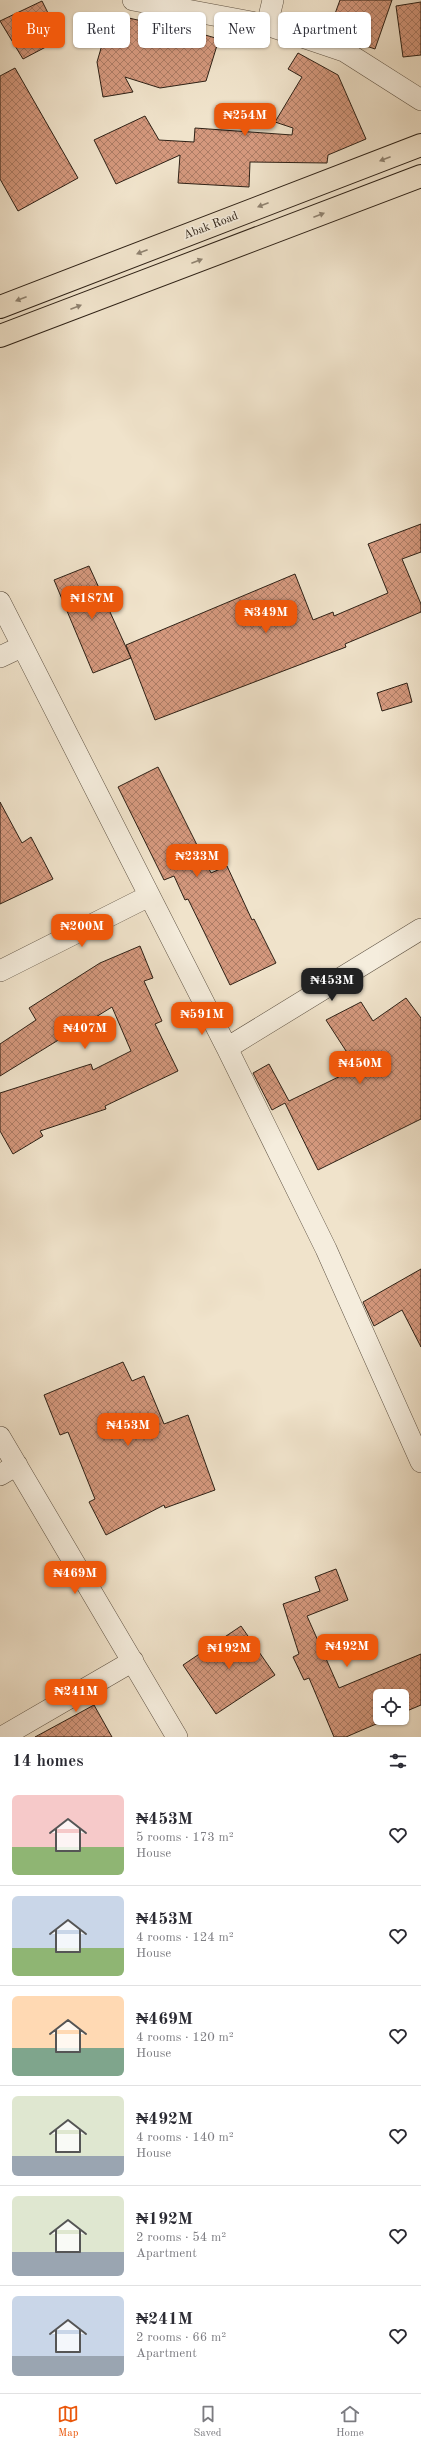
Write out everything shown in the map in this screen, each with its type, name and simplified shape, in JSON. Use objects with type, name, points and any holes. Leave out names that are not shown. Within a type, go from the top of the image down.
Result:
[{"type":"highway","name":"Abak Road","points":[[0,306],[421,145]]},
{"type":"highway","points":[[0,336],[421,176]]},
{"type":"street","points":[[133,0],[214,15]]},
{"type":"street","points":[[270,12],[273,0]]},
{"type":"street","points":[[270,26],[344,51],[421,100]]},
{"type":"street","points":[[0,602],[21,647],[227,1048],[326,1249],[421,1462]]},
{"type":"street","points":[[0,657],[21,647]]},
{"type":"street","points":[[0,971],[149,896]]},
{"type":"street","points":[[227,1048],[421,929]]},
{"type":"street","points":[[0,1437],[8,1470],[133,1661],[177,1737]]},
{"type":"street","points":[[2,1737],[133,1661]]},
{"type":"building","points":[[340,0],[392,0],[375,49],[371,48],[371,12],[336,12]]},
{"type":"building","points":[[42,1],[48,12],[19,12]]},
{"type":"building","points":[[421,2],[421,55],[403,57],[396,6]]},
{"type":"building","points":[[12,15],[12,41],[0,21]]},
{"type":"building","points":[[130,18],[138,20],[138,48],[206,48],[206,35],[214,38],[214,48],[216,48],[206,81],[160,88],[125,77],[133,92],[103,97],[97,62],[101,48],[130,48]]},
{"type":"building","points":[[16,48],[44,48],[23,59]]},
{"type":"building","points":[[298,53],[338,75],[366,139],[328,155],[327,163],[250,162],[249,187],[178,183],[180,155],[116,184],[94,140],[145,116],[159,140],[194,142],[195,128],[292,135],[293,128],[275,122],[302,77],[288,69]]},
{"type":"building","points":[[15,68],[78,178],[18,211],[0,179],[0,76]]},
{"type":"building","points":[[421,524],[421,552],[402,559],[421,604],[421,612],[345,644],[346,647],[155,720],[126,645],[295,574],[313,620],[333,612],[334,616],[388,593],[368,544]]},
{"type":"building","points":[[89,566],[131,658],[93,673],[54,580]]},
{"type":"building","points":[[407,683],[412,702],[382,711],[377,693]]},
{"type":"building","points":[[158,767],[211,873],[227,866],[252,920],[254,919],[276,963],[230,985],[188,899],[185,900],[174,876],[164,880],[118,787]]},
{"type":"building","points":[[0,802],[22,843],[31,837],[53,879],[0,904]]},
{"type":"building","points":[[140,946],[153,978],[144,981],[162,1021],[155,1024],[178,1071],[105,1106],[106,1109],[40,1131],[43,1136],[13,1154],[0,1131],[0,1093],[91,1064],[93,1070],[131,1051],[112,1007],[0,1076],[0,1044],[36,1020],[29,1008],[100,963]]},
{"type":"building","points":[[406,998],[421,1018],[421,1119],[318,1170],[285,1103],[272,1110],[253,1073],[269,1064],[289,1101],[357,1068],[326,1020],[361,1002],[373,1021]]},
{"type":"building","points":[[421,1269],[421,1347],[402,1310],[374,1326],[363,1302]]},
{"type":"building","points":[[123,1362],[132,1381],[144,1376],[164,1424],[188,1415],[215,1490],[165,1508],[164,1505],[106,1535],[89,1502],[95,1499],[68,1432],[60,1435],[44,1395]]},
{"type":"building","points":[[336,1569],[348,1600],[307,1616],[339,1688],[421,1654],[421,1705],[409,1710],[409,1689],[373,1689],[374,1725],[346,1737],[334,1737],[309,1678],[304,1680],[293,1657],[299,1654],[283,1604],[320,1591],[315,1577]]},
{"type":"building","points":[[241,1626],[275,1675],[216,1714],[183,1665]]},
{"type":"building","points":[[94,1705],[112,1737],[35,1737]]}]
